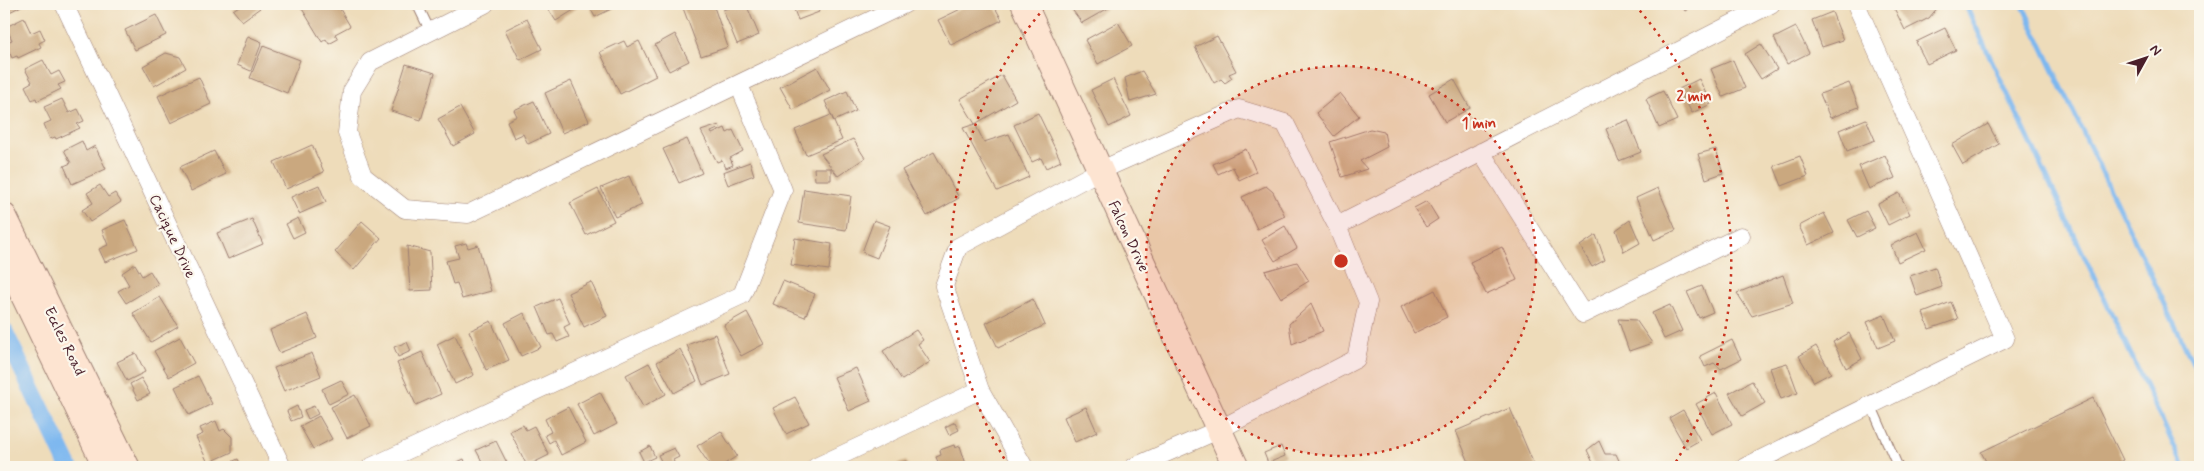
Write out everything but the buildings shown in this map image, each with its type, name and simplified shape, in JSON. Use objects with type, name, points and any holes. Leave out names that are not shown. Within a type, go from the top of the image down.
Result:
[{"type":"street","name":"Cacique Drive","points":[[64,4],[282,467]]},
{"type":"street","points":[[485,4],[370,62],[352,91],[347,133],[363,176],[405,209],[468,214],[740,85],[905,4]]},
{"type":"street","name":"Falcon Drive","points":[[1024,4],[1099,172],[1236,467]]},
{"type":"street","points":[[1337,226],[1771,4]]},
{"type":"street","points":[[1745,467],[2005,339],[1856,4]]},
{"type":"street","points":[[371,467],[742,296],[783,190],[740,85]]},
{"type":"street","points":[[1024,467],[980,390],[944,286],[958,247],[1099,172],[1239,109],[1285,123],[1337,226],[1368,302],[1356,359],[1218,430],[1134,467]]},
{"type":"street","points":[[1481,152],[1583,314],[1741,236]]},
{"type":"street","name":"Eccles Road","points":[[4,216],[127,467]]},
{"type":"street","name":"Eccles Road","points":[[4,255],[106,467]]},
{"type":"street","points":[[816,467],[980,390]]},
{"type":"lane","points":[[417,4],[430,31]]},
{"type":"lane","points":[[1871,405],[1898,467]]},
{"type":"waterway","points":[[1965,4],[2184,467]]},
{"type":"waterway","points":[[2022,4],[2200,378]]},
{"type":"waterway","points":[[4,331],[69,467]]}]
